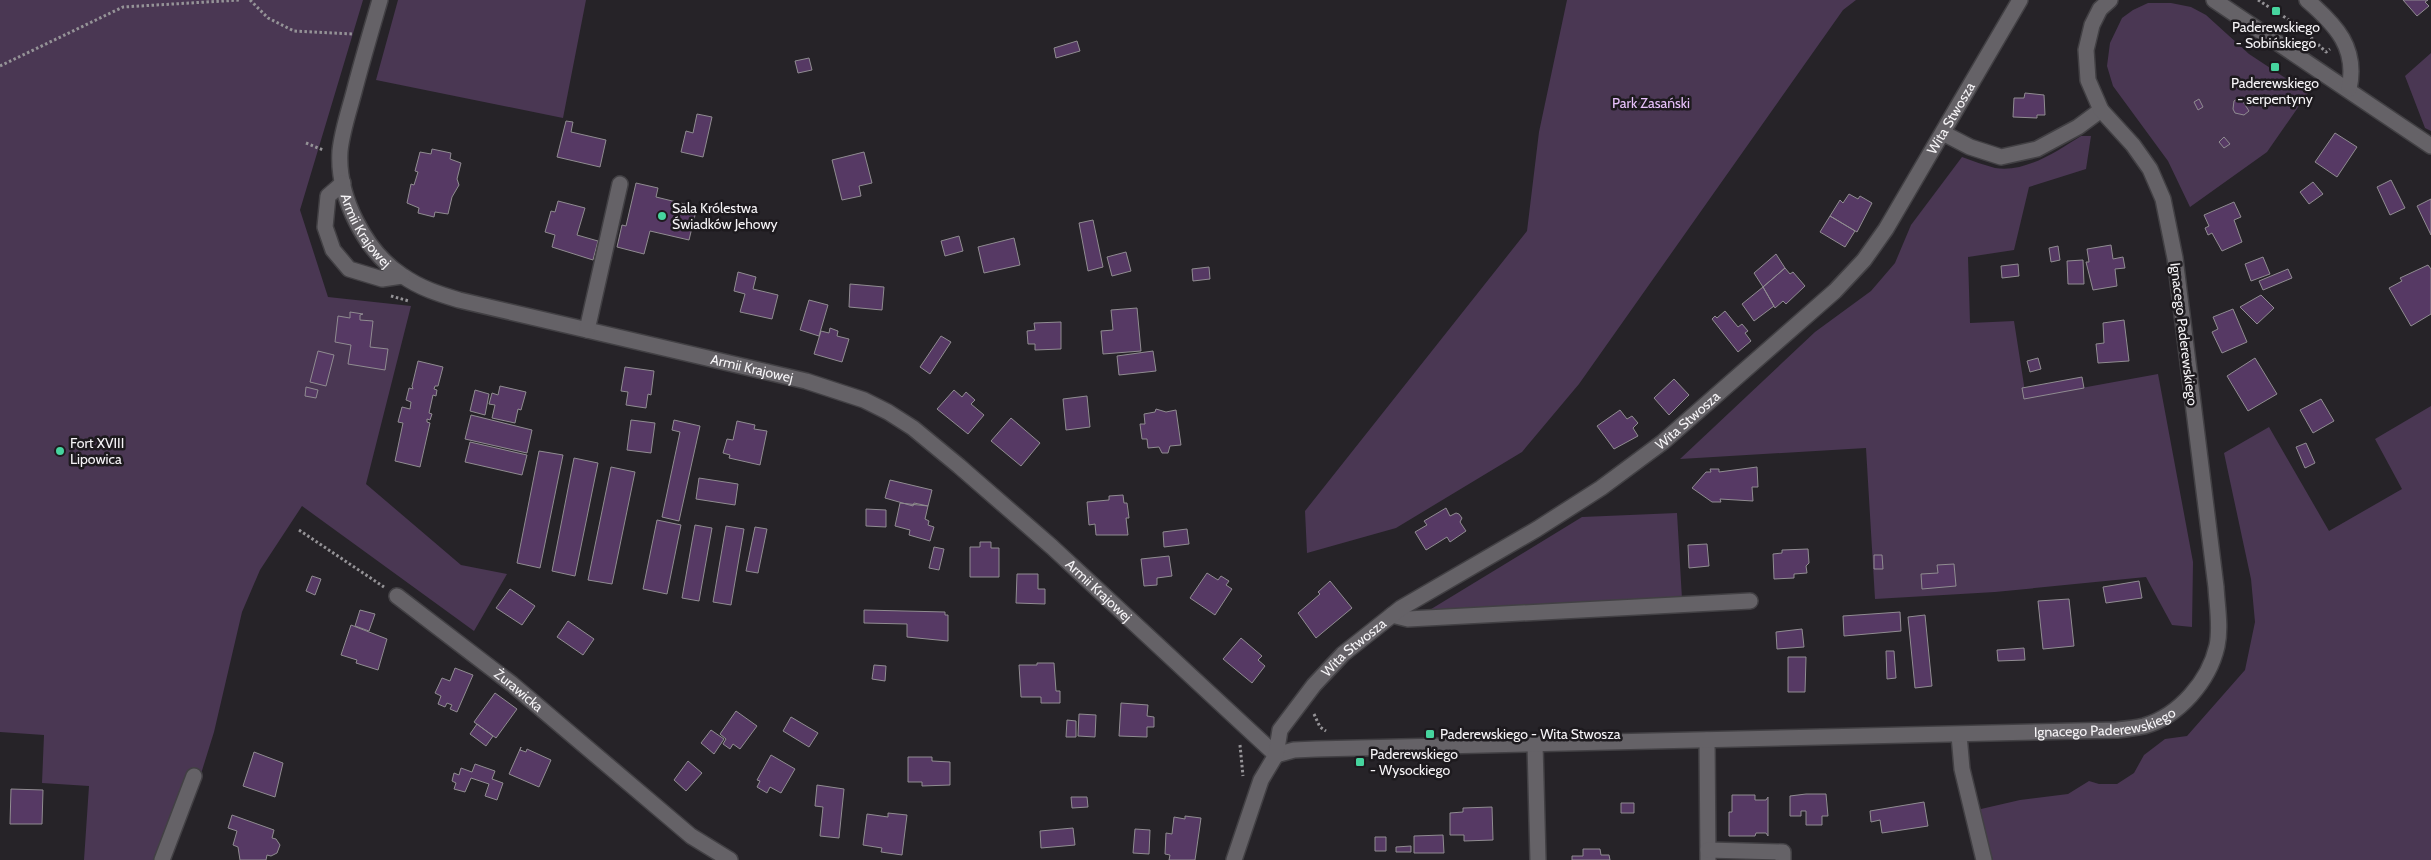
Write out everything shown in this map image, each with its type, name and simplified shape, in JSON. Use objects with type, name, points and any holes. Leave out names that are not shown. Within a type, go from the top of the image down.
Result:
[{"type":"street","name":"Armii Krajowej","points":[[380,0],[342,134],[340,152],[343,183],[350,207],[369,241],[384,260],[402,276],[430,291],[459,300],[806,381],[864,400],[888,412],[913,428],[952,460],[1052,547],[1276,755]]},
{"type":"street","name":"Wita Stwosza","points":[[1276,755],[1280,730],[1314,686],[1343,654],[1392,615],[1601,488],[1678,429],[1835,291],[1864,260],[1886,229],[2020,0]]},
{"type":"street","name":"Ignacego Paderewskiego","points":[[1276,755],[1294,750],[1316,749],[2117,730],[2145,726],[2164,716],[2193,693],[2206,672],[2216,646],[2218,624],[2216,588],[2175,258],[2163,199],[2150,168],[2133,145],[2101,110],[2088,80],[2086,50],[2092,25],[2100,9],[2110,0]]},
{"type":"street","points":[[2214,0],[2349,89],[2431,146]]},
{"type":"street","points":[[2307,0],[2332,22],[2347,47],[2352,77],[2349,89]]},
{"type":"street","points":[[1943,133],[1970,147],[2001,157],[2037,149],[2078,127],[2101,110]]},
{"type":"street","points":[[343,183],[328,196],[325,227],[333,250],[349,270],[382,278],[402,276]]},
{"type":"street","points":[[587,330],[620,184]]},
{"type":"street","name":"Żurawicka","points":[[397,596],[512,684],[691,836],[730,860]]},
{"type":"street","points":[[1392,615],[1408,619],[1750,601]]},
{"type":"street","points":[[1959,734],[1962,769],[1984,860]]},
{"type":"street","points":[[1707,740],[1708,855],[1783,852],[1783,860]]},
{"type":"street","points":[[1536,744],[1538,860]]},
{"type":"street","points":[[1234,860],[1260,780],[1276,755]]},
{"type":"street","points":[[162,860],[194,776]]},
{"type":"path","points":[[0,66],[123,7],[240,0]]},
{"type":"path","points":[[250,0],[268,18],[294,31],[370,35]]},
{"type":"path","points":[[2258,0],[2300,28],[2326,52],[2343,40]]},
{"type":"path","points":[[306,143],[319,150],[340,152]]},
{"type":"path","points":[[388,296],[415,302]]},
{"type":"path","points":[[299,530],[397,596]]},
{"type":"path","points":[[1314,709],[1314,714],[1320,727],[1334,734]]},
{"type":"path","points":[[1237,738],[1243,759],[1243,780]]},
{"type":"green space","points":[[0,0],[363,0],[300,210],[328,297],[411,306],[366,484],[461,565],[507,574],[474,631],[302,506],[260,570],[242,612],[214,732],[195,793],[158,860],[84,860],[89,786],[42,783],[44,735],[0,732]]},
{"type":"green space","points":[[398,0],[586,0],[563,118],[376,80]]},
{"type":"green space","name":"Park Zasański","points":[[1567,0],[1856,0],[1843,10],[1579,384],[1522,452],[1396,528],[1307,553],[1305,511],[1527,231],[1539,132]]},
{"type":"green space","points":[[2148,3],[2171,3],[2191,7],[2206,15],[2249,54],[2308,93],[2267,152],[2190,207],[2168,161],[2113,86],[2107,66],[2110,43],[2122,18]]},
{"type":"green space","points":[[2431,53],[2431,131],[2425,128],[2405,76]]},
{"type":"green space","points":[[2081,136],[2091,136],[2086,169],[2029,187],[2014,250],[1968,257],[1970,323],[2014,321],[2026,398],[2158,374],[2193,562],[2192,627],[2172,625],[2146,577],[1995,592],[1875,599],[1866,448],[1680,459],[1815,332],[1871,291],[1895,263],[1911,225],[1962,157],[1995,168],[2007,169],[2041,160]]},
{"type":"green space","points":[[2431,406],[2431,860],[1993,860],[1981,821],[1981,809],[2020,800],[2068,794],[2089,781],[2099,784],[2117,784],[2134,773],[2144,755],[2165,739],[2187,736],[2245,670],[2255,622],[2251,579],[2224,453],[2269,427],[2329,531],[2402,489],[2375,439]]},
{"type":"green space","points":[[1677,513],[1682,599],[1423,614],[1582,517]]},
{"type":"building","points":[[2403,0],[2428,0],[2425,2],[2429,6],[2417,16]]},
{"type":"building","points":[[1077,41],[1080,51],[1056,58],[1054,48]]},
{"type":"building","points":[[809,58],[812,70],[798,73],[795,61]]},
{"type":"building","points":[[2025,93],[2044,95],[2045,115],[2037,115],[2037,118],[2013,117],[2014,98],[2024,98]]},
{"type":"building","points":[[2240,97],[2249,111],[2244,115],[2235,113],[2233,109],[2234,101]]},
{"type":"building","points":[[2199,99],[2203,107],[2198,110],[2194,102]]},
{"type":"building","points":[[697,114],[712,117],[703,157],[681,152],[686,131],[693,133]]},
{"type":"building","points":[[566,121],[573,122],[571,132],[606,140],[600,167],[557,157]]},
{"type":"building","points":[[2335,133],[2357,147],[2337,177],[2315,162]]},
{"type":"building","points":[[2224,137],[2230,144],[2224,148],[2219,142]]},
{"type":"building","points":[[432,149],[451,153],[450,159],[461,163],[457,179],[459,185],[452,197],[448,214],[435,212],[434,217],[418,213],[419,208],[407,203],[411,184],[414,185],[418,172],[415,171],[420,152],[431,154]]},
{"type":"building","points":[[864,152],[872,183],[859,186],[861,196],[842,200],[832,160]]},
{"type":"building","points":[[2391,180],[2405,208],[2390,215],[2377,187]]},
{"type":"building","points":[[2313,182],[2323,194],[2309,204],[2300,192]]},
{"type":"building","name":"Sala Królestwa Świadków Jehowy","points":[[636,183],[658,188],[656,197],[697,207],[689,240],[650,231],[644,254],[617,247],[622,225],[626,226]]},
{"type":"building","points":[[1849,194],[1858,199],[1860,196],[1872,203],[1857,232],[1830,216],[1840,200],[1843,203]]},
{"type":"building","points":[[2431,199],[2431,235],[2417,206]]},
{"type":"building","points":[[558,201],[585,208],[577,235],[598,241],[593,260],[552,247],[555,235],[545,232],[551,211],[555,212]]},
{"type":"building","points":[[2234,202],[2241,217],[2234,220],[2242,242],[2222,251],[2212,233],[2208,235],[2205,228],[2209,226],[2204,215]]},
{"type":"building","points":[[1830,216],[1855,231],[1845,247],[1820,232]]},
{"type":"building","points":[[1093,220],[1103,267],[1088,271],[1079,223]]},
{"type":"building","points":[[959,236],[963,251],[945,256],[941,241]]},
{"type":"building","points":[[1014,238],[1020,265],[984,273],[978,247]]},
{"type":"building","points":[[2111,245],[2113,259],[2123,257],[2125,268],[2115,269],[2117,286],[2093,290],[2086,262],[2089,262],[2087,249]]},
{"type":"building","points":[[2058,246],[2060,260],[2051,262],[2049,248]]},
{"type":"building","points":[[1126,252],[1131,271],[1112,276],[1107,257]]},
{"type":"building","points":[[1776,254],[1785,268],[1763,287],[1754,273]]},
{"type":"building","points":[[2263,257],[2270,274],[2251,281],[2245,264]]},
{"type":"building","points":[[2083,260],[2084,284],[2068,284],[2067,261]]},
{"type":"building","points":[[2018,264],[2019,276],[2002,278],[2001,266]]},
{"type":"building","points":[[2428,265],[2431,269],[2431,314],[2411,326],[2389,288],[2402,281],[2400,278]]},
{"type":"building","points":[[1209,267],[1210,279],[1193,281],[1192,269]]},
{"type":"building","points":[[1785,268],[1790,274],[1793,272],[1805,286],[1786,304],[1783,301],[1775,308],[1763,287]]},
{"type":"building","points":[[2288,269],[2292,278],[2263,290],[2259,281]]},
{"type":"building","points":[[738,272],[756,277],[753,289],[778,295],[772,319],[740,312],[745,294],[734,291]]},
{"type":"building","points":[[850,284],[884,287],[882,310],[849,307]]},
{"type":"building","points":[[1763,287],[1774,306],[1754,321],[1742,304]]},
{"type":"building","points":[[2261,295],[2274,308],[2257,324],[2240,307]]},
{"type":"building","points":[[809,300],[828,305],[819,336],[800,330]]},
{"type":"building","points":[[1137,308],[1141,351],[1103,354],[1101,331],[1113,330],[1111,310]]},
{"type":"building","points":[[2233,309],[2247,342],[2222,353],[2212,332],[2218,329],[2213,317]]},
{"type":"building","points":[[1725,311],[1738,327],[1742,324],[1748,331],[1745,333],[1751,341],[1738,352],[1712,319],[1715,316],[1717,318]]},
{"type":"building","points":[[350,312],[363,314],[360,315],[360,320],[373,321],[370,347],[388,349],[385,370],[348,364],[351,345],[335,342],[338,316],[350,318]]},
{"type":"building","points":[[2124,320],[2129,361],[2098,363],[2096,344],[2104,343],[2103,323]]},
{"type":"building","points":[[1061,322],[1061,349],[1035,350],[1035,344],[1028,344],[1027,331],[1035,330],[1034,323]]},
{"type":"building","points":[[830,328],[838,331],[837,336],[849,339],[842,362],[814,354],[821,331],[829,333]]},
{"type":"building","points":[[941,336],[951,342],[930,374],[920,367]]},
{"type":"building","points":[[318,351],[334,355],[326,386],[310,382]]},
{"type":"building","points":[[1153,351],[1156,371],[1119,375],[1117,356]]},
{"type":"building","points":[[2038,358],[2041,369],[2030,372],[2027,361]]},
{"type":"building","points":[[2255,358],[2277,394],[2248,411],[2227,376]]},
{"type":"building","points":[[418,361],[443,367],[438,386],[435,386],[434,389],[437,390],[436,396],[433,395],[429,413],[432,414],[430,420],[427,419],[427,422],[430,423],[420,467],[395,461],[403,423],[398,422],[402,407],[410,409],[411,402],[406,400],[409,388],[413,389],[412,386]]},
{"type":"building","points":[[625,367],[654,371],[651,395],[648,394],[646,408],[626,405],[628,392],[621,391]]},
{"type":"building","points":[[2082,377],[2084,388],[2024,399],[2022,388]]},
{"type":"building","points":[[1674,379],[1689,395],[1669,415],[1654,398]]},
{"type":"building","points":[[500,386],[526,392],[521,410],[518,409],[515,423],[492,418],[495,405],[489,404],[492,393],[498,395]]},
{"type":"building","points":[[306,387],[318,390],[316,398],[305,396]]},
{"type":"building","points":[[475,390],[489,394],[485,415],[470,411]]},
{"type":"building","points":[[954,390],[962,397],[966,392],[975,400],[971,404],[984,415],[968,434],[937,409]]},
{"type":"building","points":[[1087,396],[1090,427],[1066,430],[1063,399]]},
{"type":"building","points":[[2321,399],[2334,421],[2313,433],[2300,410]]},
{"type":"building","points":[[1156,409],[1166,412],[1176,410],[1181,445],[1170,446],[1168,453],[1162,453],[1159,447],[1148,448],[1147,439],[1142,439],[1140,424],[1145,424],[1144,414],[1155,412]]},
{"type":"building","points":[[1620,410],[1627,419],[1632,416],[1638,423],[1633,428],[1638,436],[1614,449],[1597,426]]},
{"type":"building","points":[[471,415],[532,430],[527,453],[465,439]]},
{"type":"building","points":[[1011,418],[1040,443],[1021,466],[991,441]]},
{"type":"building","points":[[631,420],[655,423],[651,453],[627,450]]},
{"type":"building","points":[[674,420],[700,426],[679,521],[662,517],[680,432],[672,430]]},
{"type":"building","points":[[737,421],[755,425],[754,429],[767,431],[760,465],[729,458],[730,455],[723,453],[727,439],[733,440]]},
{"type":"building","points":[[470,442],[527,455],[522,475],[465,462]]},
{"type":"building","points":[[2306,443],[2315,463],[2305,468],[2296,447]]},
{"type":"building","points":[[539,451],[563,455],[540,568],[517,563]]},
{"type":"building","points":[[574,458],[598,463],[575,576],[552,571]]},
{"type":"building","points":[[611,467],[635,472],[612,584],[588,580]]},
{"type":"building","points":[[1757,467],[1758,487],[1752,487],[1753,501],[1720,499],[1721,502],[1712,502],[1692,488],[1706,472],[1711,472],[1710,469],[1719,469],[1719,472]]},
{"type":"building","points":[[699,478],[738,484],[735,505],[696,499]]},
{"type":"building","points":[[890,480],[932,490],[928,506],[914,503],[913,506],[885,498]]},
{"type":"building","points":[[1123,495],[1124,503],[1127,503],[1129,518],[1126,518],[1128,535],[1096,535],[1095,524],[1089,525],[1087,502],[1109,500],[1109,496]]},
{"type":"building","points":[[900,503],[928,506],[925,519],[929,521],[928,525],[934,527],[930,541],[909,535],[910,530],[895,526]]},
{"type":"building","points":[[1446,508],[1450,516],[1456,513],[1459,514],[1462,518],[1460,522],[1466,531],[1450,542],[1447,537],[1426,550],[1415,532],[1427,525],[1424,521]]},
{"type":"building","points":[[866,509],[886,510],[886,527],[866,526]]},
{"type":"building","points":[[657,520],[681,525],[667,594],[643,589]]},
{"type":"building","points":[[695,525],[712,528],[699,601],[682,598]]},
{"type":"building","points":[[726,526],[744,529],[731,605],[713,602]]},
{"type":"building","points":[[755,527],[767,529],[758,573],[746,571]]},
{"type":"building","points":[[1187,529],[1189,544],[1164,547],[1163,532]]},
{"type":"building","points":[[980,542],[991,542],[991,548],[999,548],[999,577],[970,577],[970,547],[980,547]]},
{"type":"building","points":[[1707,544],[1709,566],[1689,568],[1688,545]]},
{"type":"building","points":[[934,547],[944,549],[939,570],[929,568]]},
{"type":"building","points":[[1808,549],[1809,563],[1806,566],[1807,573],[1794,574],[1794,578],[1774,579],[1773,554],[1782,553],[1782,550]]},
{"type":"building","points":[[1874,555],[1882,555],[1883,569],[1874,569]]},
{"type":"building","points":[[1169,556],[1172,576],[1157,578],[1157,585],[1144,586],[1141,559]]},
{"type":"building","points":[[1954,564],[1956,586],[1922,589],[1921,574],[1938,573],[1937,565]]},
{"type":"building","points":[[1207,573],[1218,580],[1221,576],[1229,581],[1226,585],[1232,589],[1215,615],[1190,598]]},
{"type":"building","points":[[1017,574],[1038,574],[1038,589],[1045,589],[1045,604],[1016,603]]},
{"type":"building","points":[[312,576],[321,579],[315,595],[306,591]]},
{"type":"building","points":[[1330,581],[1352,608],[1316,638],[1298,613],[1320,594],[1318,592]]},
{"type":"building","points":[[2139,581],[2142,598],[2106,603],[2103,587]]},
{"type":"building","points":[[510,589],[535,606],[522,625],[496,608]]},
{"type":"building","points":[[2069,599],[2074,646],[2043,649],[2038,601]]},
{"type":"building","points":[[360,610],[375,614],[369,631],[355,626]]},
{"type":"building","points":[[864,610],[945,612],[945,615],[948,615],[948,641],[907,637],[907,624],[864,623]]},
{"type":"building","points":[[1900,612],[1901,631],[1844,636],[1843,616]]},
{"type":"building","points":[[1925,615],[1932,686],[1915,688],[1908,617]]},
{"type":"building","points":[[568,621],[594,639],[583,655],[557,637]]},
{"type":"building","points":[[351,625],[387,639],[378,670],[356,663],[357,660],[341,655]]},
{"type":"building","points":[[1802,629],[1804,647],[1777,649],[1776,632]]},
{"type":"building","points":[[1241,638],[1262,656],[1258,660],[1265,666],[1252,683],[1223,659]]},
{"type":"building","points":[[2024,648],[2025,660],[1998,661],[1997,650]]},
{"type":"building","points":[[1886,651],[1894,651],[1896,678],[1887,679]]},
{"type":"building","points":[[1788,657],[1806,657],[1805,692],[1788,692]]},
{"type":"building","points":[[1037,663],[1054,663],[1056,691],[1060,691],[1060,703],[1041,703],[1041,697],[1021,697],[1019,665],[1037,665]]},
{"type":"building","points":[[874,665],[886,666],[885,681],[872,679]]},
{"type":"building","points":[[455,668],[473,675],[457,712],[450,709],[452,705],[447,703],[445,707],[438,704],[441,696],[435,693],[442,678],[450,681]]},
{"type":"building","points":[[495,693],[517,709],[496,738],[474,722]]},
{"type":"building","points":[[1121,703],[1148,705],[1147,716],[1154,717],[1154,727],[1147,727],[1147,737],[1119,736]]},
{"type":"building","points":[[736,711],[757,726],[740,749],[733,744],[730,749],[723,744],[726,739],[720,734]]},
{"type":"building","points":[[1079,714],[1096,715],[1095,737],[1078,736]]},
{"type":"building","points":[[791,717],[818,733],[809,747],[783,731]]},
{"type":"building","points":[[1067,720],[1076,721],[1076,737],[1066,737]]},
{"type":"building","points":[[477,724],[493,736],[486,746],[470,734]]},
{"type":"building","points":[[711,730],[724,739],[714,754],[701,743]]},
{"type":"building","points":[[521,747],[520,750],[526,752],[527,749],[551,760],[539,787],[509,774]]},
{"type":"building","points":[[254,752],[283,763],[275,797],[243,786]]},
{"type":"building","points":[[771,755],[795,769],[781,793],[770,787],[767,793],[757,787],[760,781],[757,780]]},
{"type":"building","points":[[908,757],[932,757],[932,761],[950,762],[950,785],[922,786],[922,782],[908,782]]},
{"type":"building","points":[[688,761],[702,773],[686,791],[674,780]]},
{"type":"building","points":[[475,764],[495,771],[492,779],[503,783],[497,800],[485,796],[489,784],[471,778],[465,792],[454,789],[456,783],[452,781],[454,773],[459,775],[461,768],[472,772]]},
{"type":"building","points":[[817,785],[844,789],[839,838],[820,836],[823,807],[815,806]]},
{"type":"building","points":[[11,789],[43,790],[42,824],[10,824]]},
{"type":"building","points":[[1826,794],[1828,816],[1822,816],[1822,825],[1806,825],[1806,811],[1801,811],[1801,816],[1790,816],[1790,796]]},
{"type":"building","points":[[1732,795],[1755,795],[1755,800],[1766,800],[1768,797],[1768,836],[1766,833],[1756,833],[1755,836],[1729,836],[1729,812],[1732,812]]},
{"type":"building","points":[[1071,797],[1087,797],[1088,807],[1072,808]]},
{"type":"building","points":[[1924,802],[1928,826],[1882,833],[1880,820],[1871,822],[1870,811]]},
{"type":"building","points":[[1621,803],[1634,803],[1634,813],[1621,813]]},
{"type":"building","points":[[1492,807],[1493,840],[1464,841],[1464,835],[1450,835],[1450,813],[1463,812],[1463,808]]},
{"type":"building","points":[[888,813],[907,815],[902,855],[881,852],[882,848],[863,845],[867,814],[888,817]]},
{"type":"building","points":[[232,815],[274,830],[272,838],[276,839],[280,845],[277,853],[271,856],[267,855],[266,860],[240,860],[238,847],[233,845],[237,831],[228,828]]},
{"type":"building","points":[[1185,816],[1201,818],[1195,860],[1169,860],[1170,855],[1165,854],[1166,833],[1172,834],[1174,817],[1185,819]]},
{"type":"building","points":[[1073,828],[1075,845],[1041,848],[1040,831]]},
{"type":"building","points":[[1135,829],[1150,830],[1149,854],[1133,853]]},
{"type":"building","points":[[1443,835],[1444,853],[1414,853],[1414,836]]},
{"type":"building","points":[[1375,837],[1386,837],[1386,851],[1375,851]]},
{"type":"building","points":[[1411,846],[1411,852],[1396,852],[1396,847]]},
{"type":"building","points":[[1583,849],[1600,849],[1601,855],[1609,855],[1610,860],[1572,860],[1572,856],[1583,856]]},
{"type":"place","name":"Paderewskiego - Sobińskiego","points":[[2276,11]]},
{"type":"place","name":"Paderewskiego - serpentyny","points":[[2275,67]]},
{"type":"place","name":"Sala Królestwa Świadków Jehowy","points":[[662,216]]},
{"type":"place","name":"Fort XVIII Lipowica","points":[[60,451]]},
{"type":"place","name":"Paderewskiego - Wita Stwosza","points":[[1430,734]]},
{"type":"place","name":"Paderewskiego - Wysockiego","points":[[1360,762]]}]
